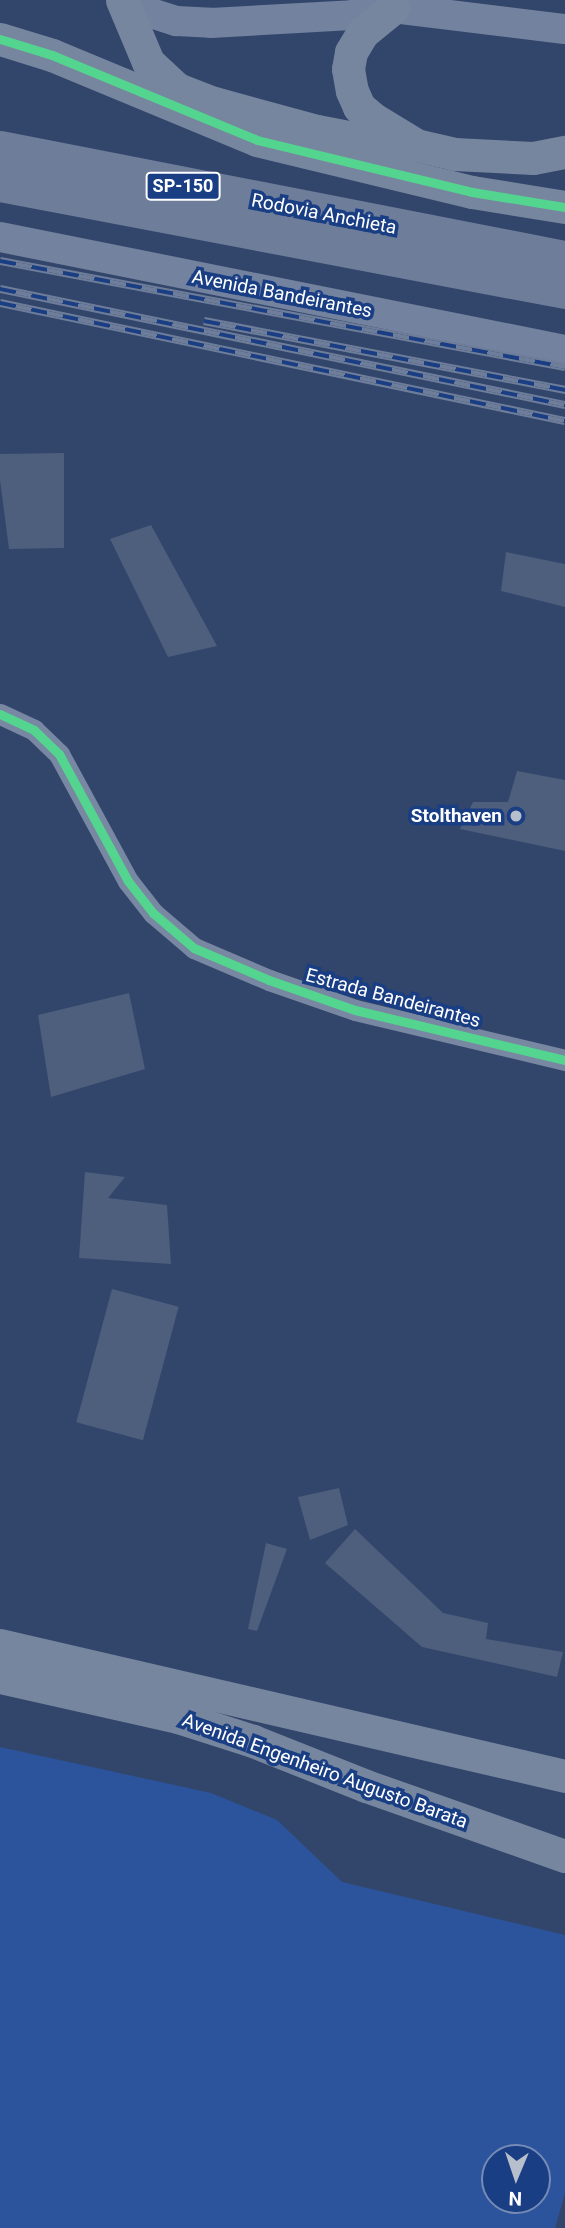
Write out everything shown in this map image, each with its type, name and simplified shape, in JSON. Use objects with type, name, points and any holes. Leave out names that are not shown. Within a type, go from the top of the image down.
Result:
[{"type":"highway","name":"Rodovia Anchieta","points":[[0,150],[565,290]]},
{"type":"highway","name":"Rodovia Anchieta","points":[[0,183],[363,238],[565,260]]},
{"type":"main road","points":[[190,0],[198,5],[233,6],[289,0]]},
{"type":"main road","points":[[122,2],[176,21],[211,23],[352,15],[378,4],[565,29]]},
{"type":"main road","points":[[122,2],[148,62],[177,89],[214,103],[317,131],[374,142],[416,145],[454,154],[533,158],[565,152]]},
{"type":"main road","points":[[378,4],[356,42],[348,69],[352,91],[359,107],[366,113],[389,131],[416,145]]},
{"type":"main road","points":[[0,39],[52,55],[257,140],[458,189],[565,207]]},
{"type":"main road","name":"Avenida Bandeirantes","points":[[0,237],[565,350]]},
{"type":"main road","name":"Avenida Engenheiro Augusto Barata","points":[[0,1645],[565,1776]]},
{"type":"main road","name":"Avenida Engenheiro Augusto Barata","points":[[0,1677],[178,1717],[253,1741],[366,1786],[565,1856]]},
{"type":"street","name":"Estrada Bandeirantes","points":[[0,714],[34,730],[59,754],[128,881],[153,913],[194,948],[269,980],[355,1010],[565,1060]]},
{"type":"shaded area","points":[[0,1747],[211,1793],[277,1820],[342,1882],[565,1935],[565,2193],[555,2228],[0,2228]]},
{"type":"building","points":[[64,453],[64,548],[9,549],[0,480],[0,454]]},
{"type":"building","points":[[151,525],[217,646],[168,657],[110,539]]},
{"type":"building","points":[[506,552],[565,564],[565,607],[501,591]]},
{"type":"building","name":"Stolthaven","points":[[517,771],[565,780],[565,851],[460,829],[473,802],[508,802]]},
{"type":"building","points":[[129,993],[145,1069],[51,1097],[38,1015]]},
{"type":"building","points":[[85,1172],[125,1177],[108,1198],[167,1205],[171,1264],[79,1258]]},
{"type":"building","points":[[112,1289],[179,1307],[143,1440],[76,1422]]},
{"type":"building","points":[[339,1488],[348,1525],[310,1540],[298,1497]]},
{"type":"building","points":[[355,1529],[443,1613],[488,1623],[486,1639],[563,1652],[557,1677],[422,1647],[325,1563]]},
{"type":"building","points":[[266,1543],[287,1549],[257,1631],[248,1629]]},
{"type":"railway","points":[[0,261],[565,367]]},
{"type":"railway","points":[[0,289],[565,405]]},
{"type":"railway","points":[[0,303],[565,421]]},
{"type":"railway","points":[[204,321],[565,390]]},
{"type":"cycle path","points":[[0,39],[52,55],[257,140],[472,192],[565,207]]},
{"type":"cycle path","points":[[0,714],[34,730],[59,754],[128,881],[153,913],[194,948],[269,980],[355,1010],[565,1060]]},
{"type":"place","name":"Stolthaven","points":[[516,816]]}]
